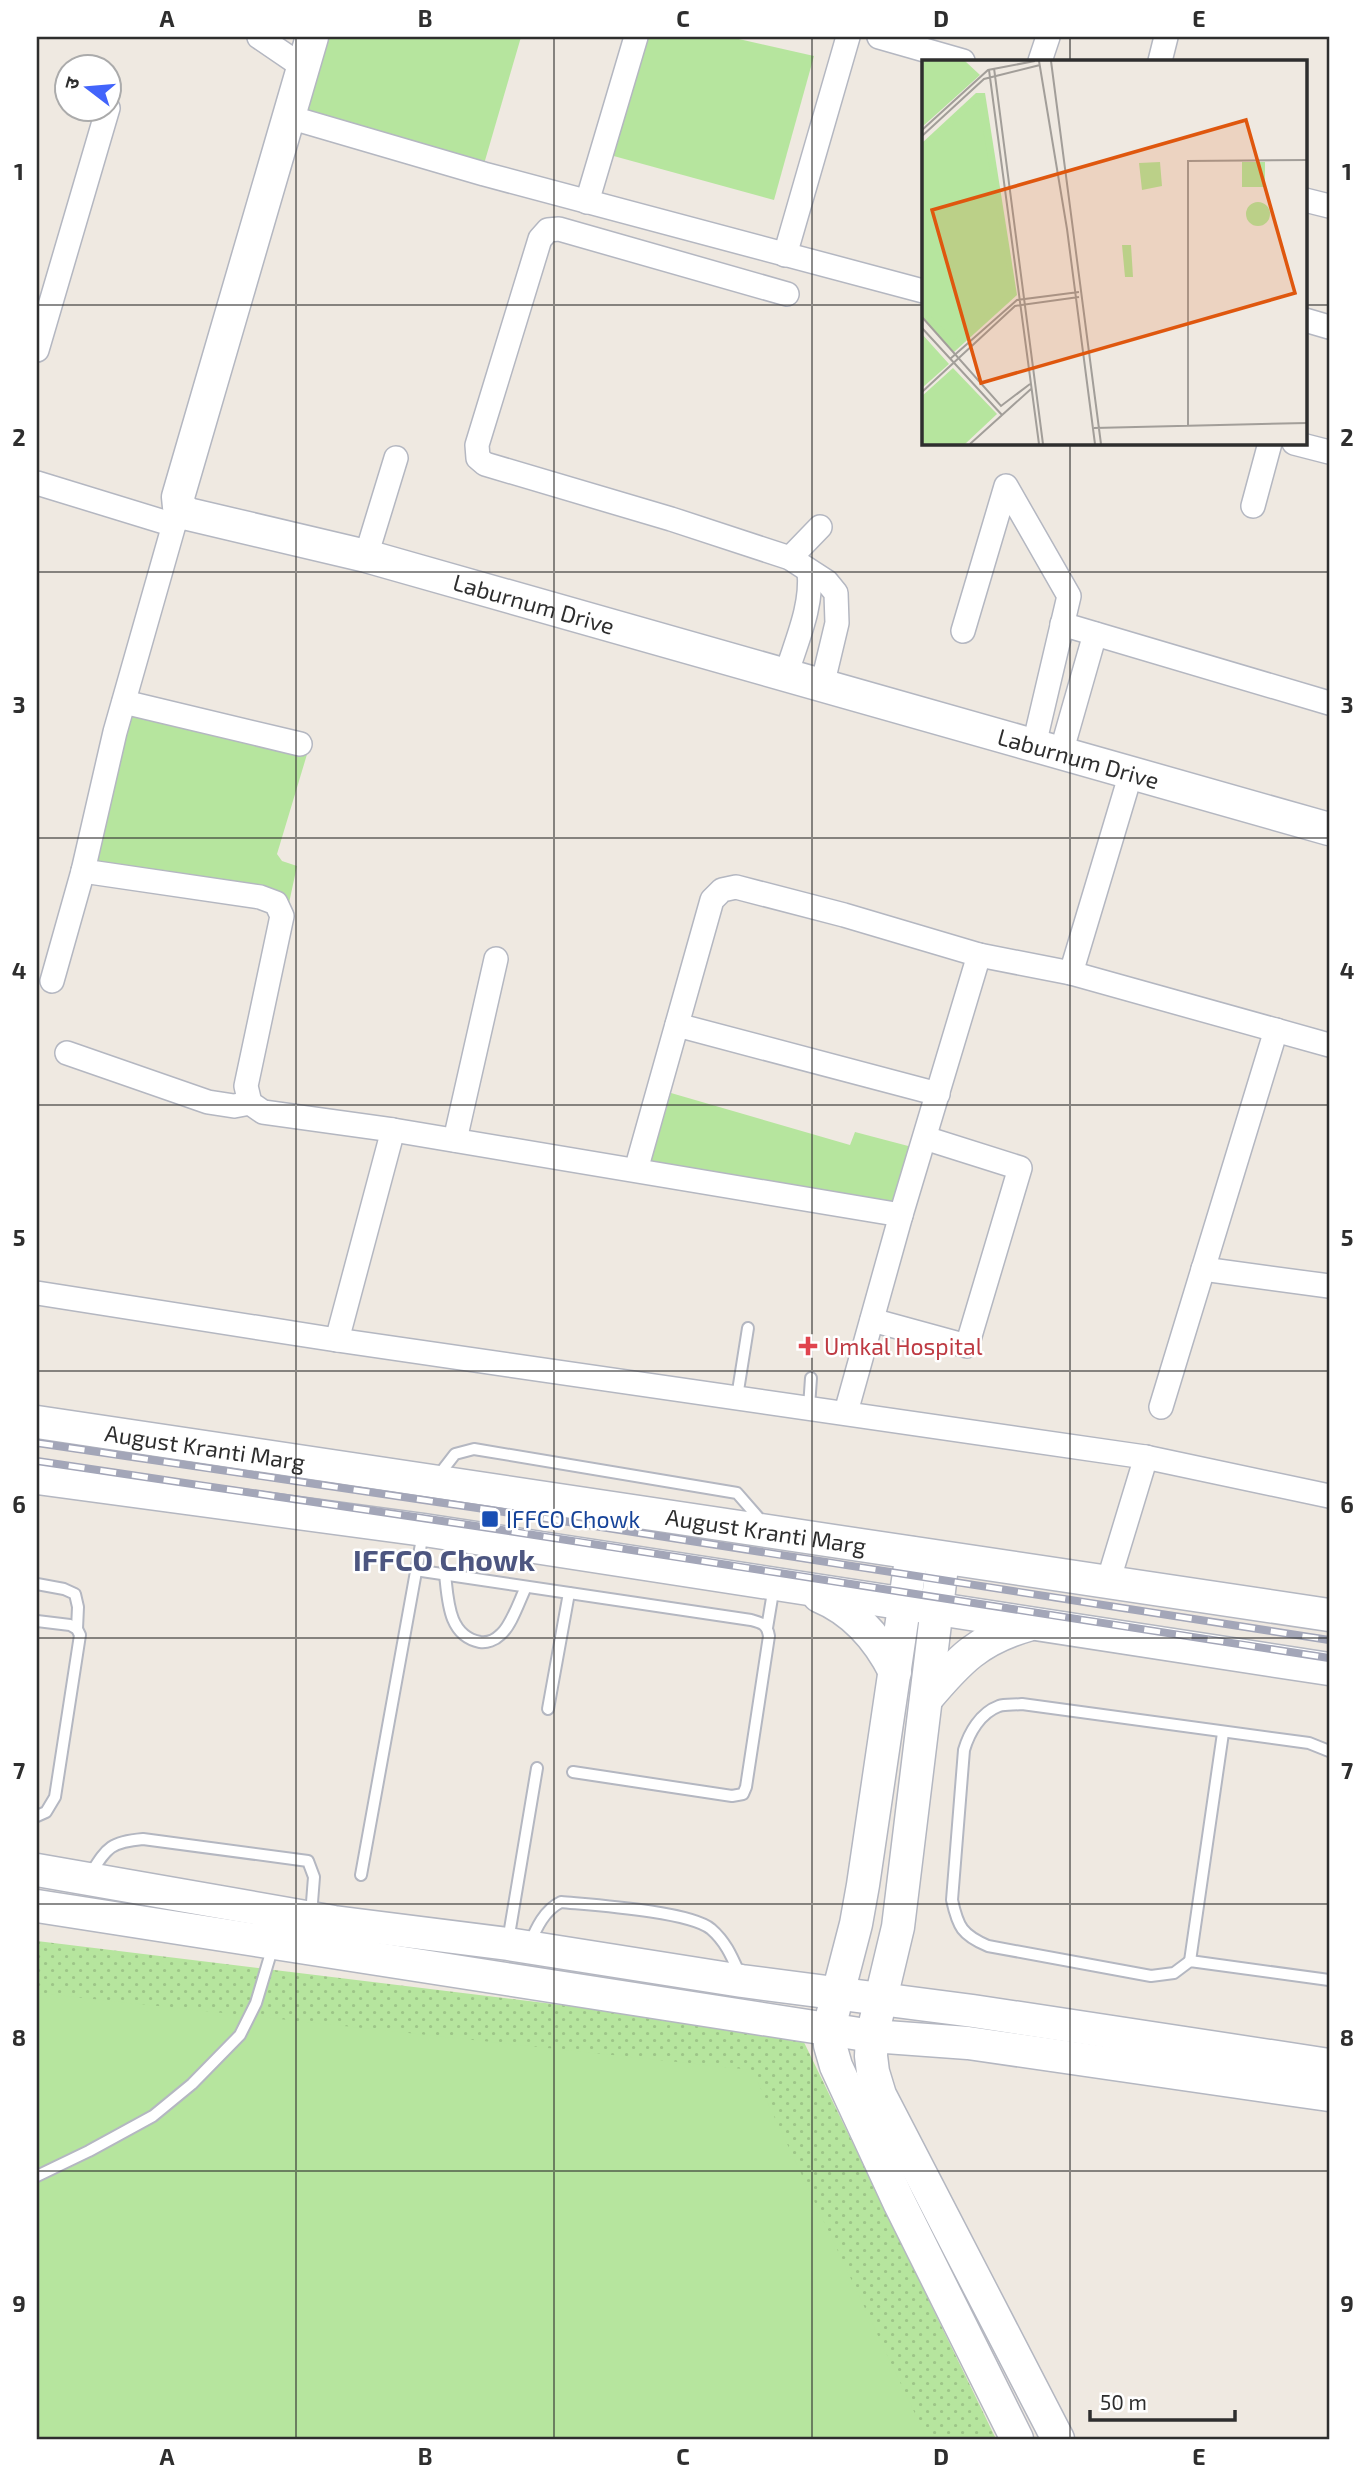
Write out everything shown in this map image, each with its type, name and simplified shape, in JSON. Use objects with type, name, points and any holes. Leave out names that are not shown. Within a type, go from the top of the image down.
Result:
[{"type":"street","points":[[52,981],[83,872],[124,702],[176,516],[178,496],[308,52],[259,37]]},
{"type":"street","points":[[587,202],[636,37]]},
{"type":"street","points":[[785,255],[848,37]]},
{"type":"street","points":[[878,37],[951,51]]},
{"type":"street","points":[[1040,60],[1048,37]]},
{"type":"street","points":[[1160,60],[1166,37]]},
{"type":"street","points":[[289,117],[587,202],[922,291]]},
{"type":"street","points":[[37,350],[104,122]]},
{"type":"street","points":[[1306,200],[1329,206]]},
{"type":"street","points":[[787,294],[559,229],[548,230],[541,239],[477,445],[478,458],[485,464],[671,519],[790,558],[827,582],[836,593],[837,623],[822,685]]},
{"type":"street","points":[[1306,320],[1329,327]]},
{"type":"street","points":[[1253,506],[1270,444]]},
{"type":"street","points":[[1298,444],[1329,452]]},
{"type":"street","points":[[366,556],[396,458]]},
{"type":"street","points":[[37,483],[176,516]]},
{"type":"street","points":[[962,631],[1006,486],[1069,596],[1062,624],[1047,749]]},
{"type":"street","name":"Laburnum Drive","points":[[176,516],[188,514],[366,556],[1329,829]]},
{"type":"street","points":[[790,558],[820,527]]},
{"type":"street","points":[[786,675],[806,612],[811,586],[809,571]]},
{"type":"street","points":[[1062,624],[1329,703]]},
{"type":"street","points":[[1047,749],[1095,634]]},
{"type":"street","points":[[124,702],[300,744]]},
{"type":"street","points":[[1071,972],[1131,773]]},
{"type":"street","points":[[83,872],[260,897],[276,903],[282,916],[246,1086],[250,1103],[263,1112],[455,1140],[901,1215]]},
{"type":"street","points":[[636,1170],[712,900],[722,890],[736,887],[844,915],[979,956],[1071,972],[1329,1045]]},
{"type":"street","points":[[846,1412],[901,1215],[979,956]]},
{"type":"street","points":[[455,1140],[496,960]]},
{"type":"street","points":[[677,1025],[938,1094]]},
{"type":"street","points":[[1161,1407],[1276,1030]]},
{"type":"street","points":[[67,1053],[208,1102],[234,1106],[250,1103]]},
{"type":"street","points":[[337,1340],[393,1130]]},
{"type":"street","points":[[872,1320],[967,1346],[1020,1168],[925,1138]]},
{"type":"street","points":[[1203,1269],[1329,1286]]},
{"type":"street","points":[[37,1293],[337,1340],[1146,1457],[1329,1496]]},
{"type":"street","name":"August Kranti Marg","points":[[37,1422],[1329,1615]]},
{"type":"street","points":[[1108,1582],[1146,1457]]},
{"type":"street","points":[[37,1478],[424,1530],[1329,1669]]},
{"type":"street","points":[[912,1553],[863,1885],[829,2028],[830,2045],[851,2100],[1017,2439]]},
{"type":"street","points":[[943,1558],[898,1927],[872,2036],[873,2072],[880,2095],[1058,2439]]},
{"type":"street","points":[[787,1585],[833,1602],[862,1622],[882,1646],[895,1672]]},
{"type":"street","points":[[927,1698],[955,1664],[985,1641],[1003,1632],[1033,1623]]},
{"type":"street","points":[[37,1870],[311,1918],[518,1945],[742,1981],[881,1998],[1329,2065]]},
{"type":"street","points":[[37,1906],[872,2036],[968,2043],[1329,2095]]},
{"type":"lane","points":[[737,1397],[748,1328]]},
{"type":"lane","points":[[808,1407],[811,1378]]},
{"type":"lane","points":[[361,1875],[424,1530]]},
{"type":"lane","points":[[415,1570],[751,1620],[762,1622],[767,1628],[769,1636],[743,1794],[732,1796],[573,1772]]},
{"type":"lane","points":[[444,1574],[451,1615],[460,1632],[472,1640],[486,1643],[502,1634],[526,1587]]},
{"type":"lane","points":[[37,1584],[75,1594],[79,1635],[55,1797],[46,1812],[37,1816]]},
{"type":"lane","points":[[767,1628],[787,1585]]},
{"type":"lane","points":[[548,1709],[569,1593]]},
{"type":"lane","points":[[37,1620],[70,1625],[77,1629]]},
{"type":"lane","points":[[1329,1751],[1309,1743],[1022,1704],[999,1706],[982,1718],[970,1732],[964,1750],[952,1900],[957,1921],[968,1937],[988,1946],[1151,1976],[1174,1973],[1190,1961],[1329,1980]]},
{"type":"lane","points":[[1190,1961],[1223,1732]]},
{"type":"lane","points":[[518,1945],[537,1768]]},
{"type":"lane","points":[[87,1878],[103,1854],[120,1841],[143,1839],[308,1861],[314,1877],[311,1918]]},
{"type":"lane","points":[[518,1945],[537,1927],[553,1906],[561,1902],[627,1908],[683,1918],[709,1927],[728,1948],[742,1981]]},
{"type":"lane","points":[[37,2176],[153,2116],[192,2084],[240,2035],[257,2003],[274,1943]]},
{"type":"green space","points":[[320,37],[521,37],[484,164],[298,113]]},
{"type":"green space","points":[[644,37],[730,37],[814,56],[774,200],[610,155]]},
{"type":"green space","points":[[129,709],[308,751],[277,854],[282,861],[297,866],[289,903],[281,895],[91,865]]},
{"type":"green space","points":[[671,1093],[850,1145],[855,1132],[912,1147],[894,1205],[650,1164]]},
{"type":"green space","points":[[37,1941],[800,2034],[996,2439],[37,2439]]},
{"type":"green space","points":[[37,1993],[752,2070],[927,2439],[37,2439]]},
{"type":"railway","points":[[37,1443],[491,1510],[1329,1640]]},
{"type":"railway","points":[[37,1461],[1329,1658]]},
{"type":"place","name":"Umkal Hospital","points":[[808,1346]]},
{"type":"place","name":"IFFCO Chowk","points":[[490,1519]]},
{"type":"district","name":"IFFCO Chowk","points":[[444,1559]]}]
